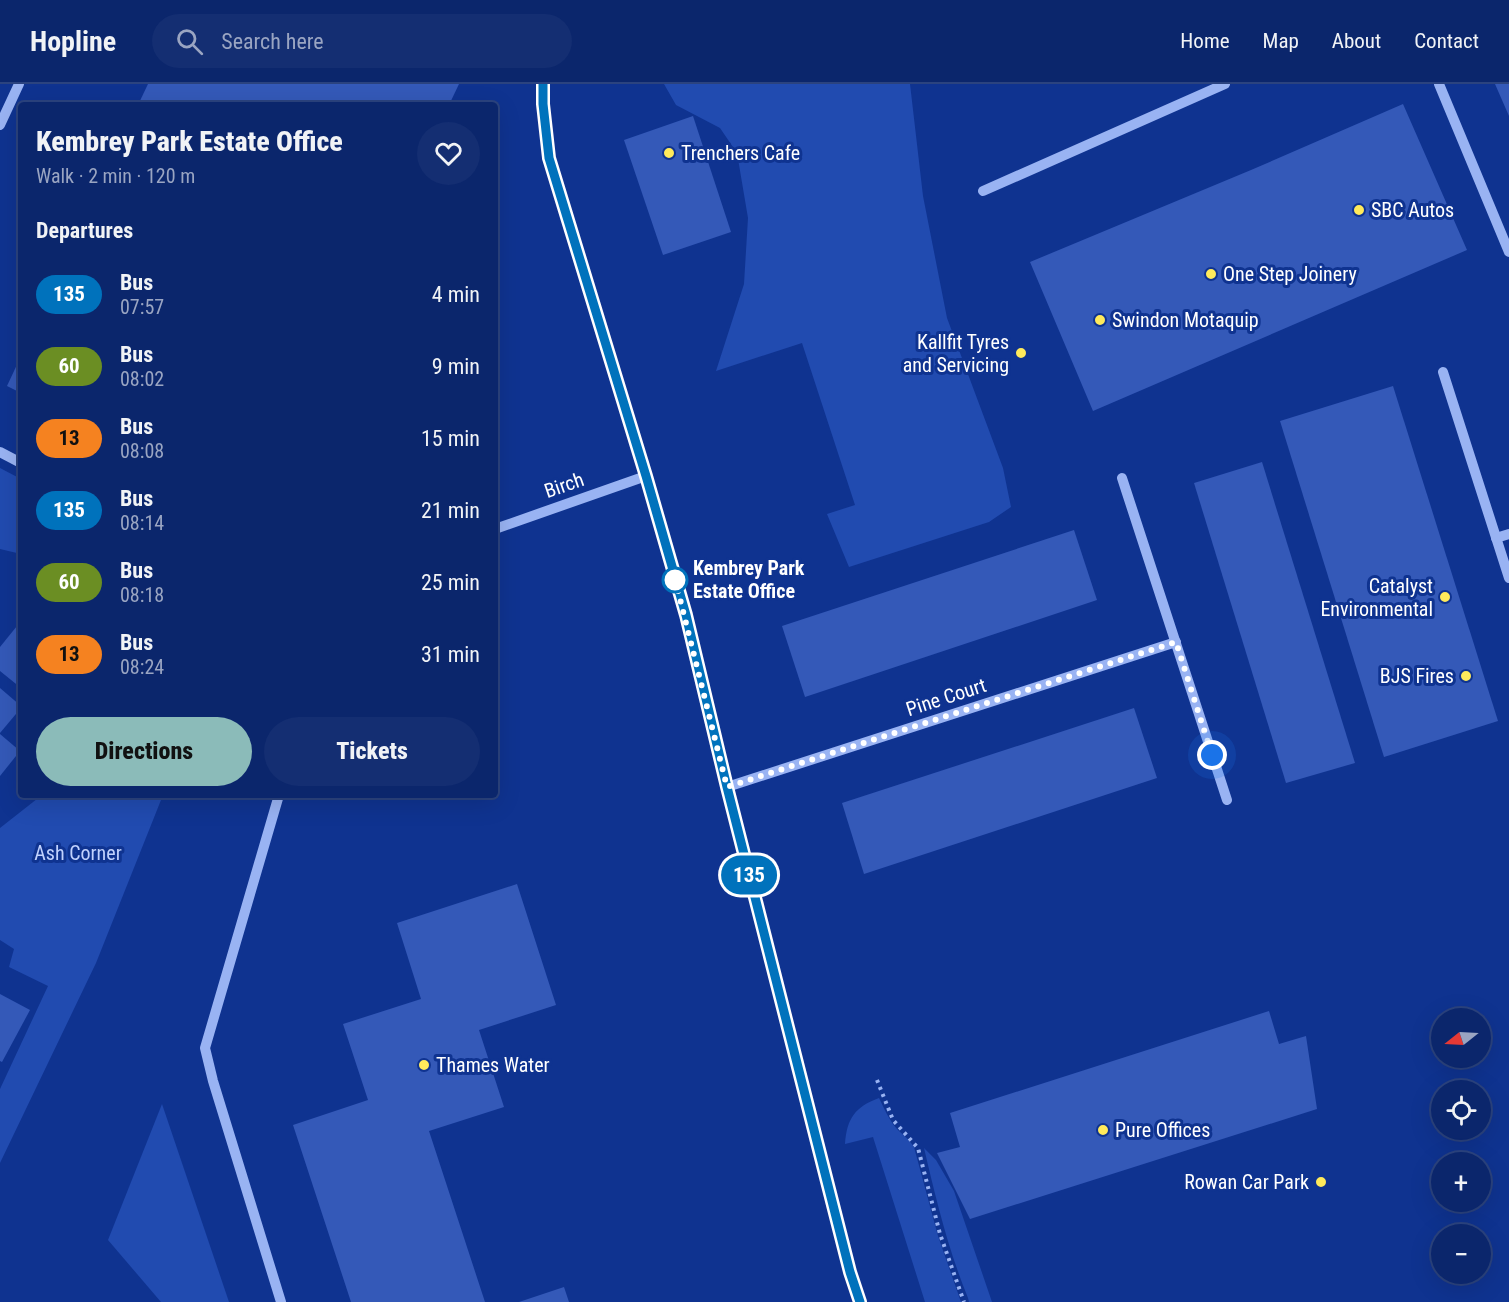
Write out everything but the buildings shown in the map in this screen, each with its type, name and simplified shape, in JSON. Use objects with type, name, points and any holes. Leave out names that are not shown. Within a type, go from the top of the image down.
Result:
[{"type":"lane","points":[[0,125],[19,84]]},
{"type":"lane","points":[[543,84],[549,158],[686,615],[727,787],[850,1272],[860,1302]]},
{"type":"lane","points":[[983,191],[1225,84]]},
{"type":"lane","points":[[1439,84],[1509,252]]},
{"type":"lane","points":[[1443,372],[1509,578]]},
{"type":"lane","points":[[0,452],[18,461]]},
{"type":"lane","name":"Birch","points":[[498,528],[646,476]]},
{"type":"lane","points":[[1122,478],[1227,800]]},
{"type":"lane","points":[[1496,538],[1509,534]]},
{"type":"lane","name":"Pine Court","points":[[727,787],[1176,642]]},
{"type":"lane","points":[[278,798],[205,1048],[281,1302]]},
{"type":"path","points":[[878,1080],[893,1120],[918,1148],[940,1234],[964,1302]]},
{"type":"green space","points":[[664,84],[910,84],[923,196],[947,318],[1003,468],[1011,507],[989,522],[849,567],[827,514],[855,505],[802,343],[716,371],[744,284],[748,218],[737,153],[720,128],[676,105]]},
{"type":"green space","points":[[0,468],[18,477],[18,553],[0,549]]},
{"type":"green space","name":"Ash Corner","points":[[38,798],[162,798],[96,963],[0,1163],[0,1089],[48,986],[9,967],[14,949],[0,940],[0,828]]},
{"type":"green space","points":[[879,1098],[894,1125],[914,1147],[938,1236],[961,1302],[925,1302],[873,1137],[845,1144],[850,1120],[864,1105]]},
{"type":"green space","points":[[162,1104],[229,1302],[161,1302],[108,1240]]},
{"type":"green space","points":[[924,1148],[936,1160],[954,1191],[992,1302],[969,1302],[948,1242]]},
{"type":"bus line","name":"135","points":[[543,84],[549,158],[686,615],[732,810],[850,1272],[860,1302]]},
{"type":"place","name":"Trenchers Cafe","points":[[669,153]]},
{"type":"place","name":"SBC Autos","points":[[1359,210]]},
{"type":"place","name":"One Step Joinery","points":[[1211,274]]},
{"type":"place","name":"Swindon Motaquip","points":[[1100,320]]},
{"type":"place","name":"Kallfit Tyres and Servicing","points":[[1021,353]]},
{"type":"place","name":"Kembrey Park Estate Office","points":[[675,580]]},
{"type":"place","name":"Catalyst Environmental","points":[[1445,597]]},
{"type":"place","name":"BJS Fires","points":[[1466,676]]},
{"type":"place","name":"Thames Water","points":[[424,1065]]},
{"type":"place","name":"Pure Offices","points":[[1103,1130]]},
{"type":"place","name":"Rowan Car Park","points":[[1321,1182]]},
{"type":"route","points":[[675,580],[674,575],[686,615],[727,787],[1176,642],[1212,755]]}]
